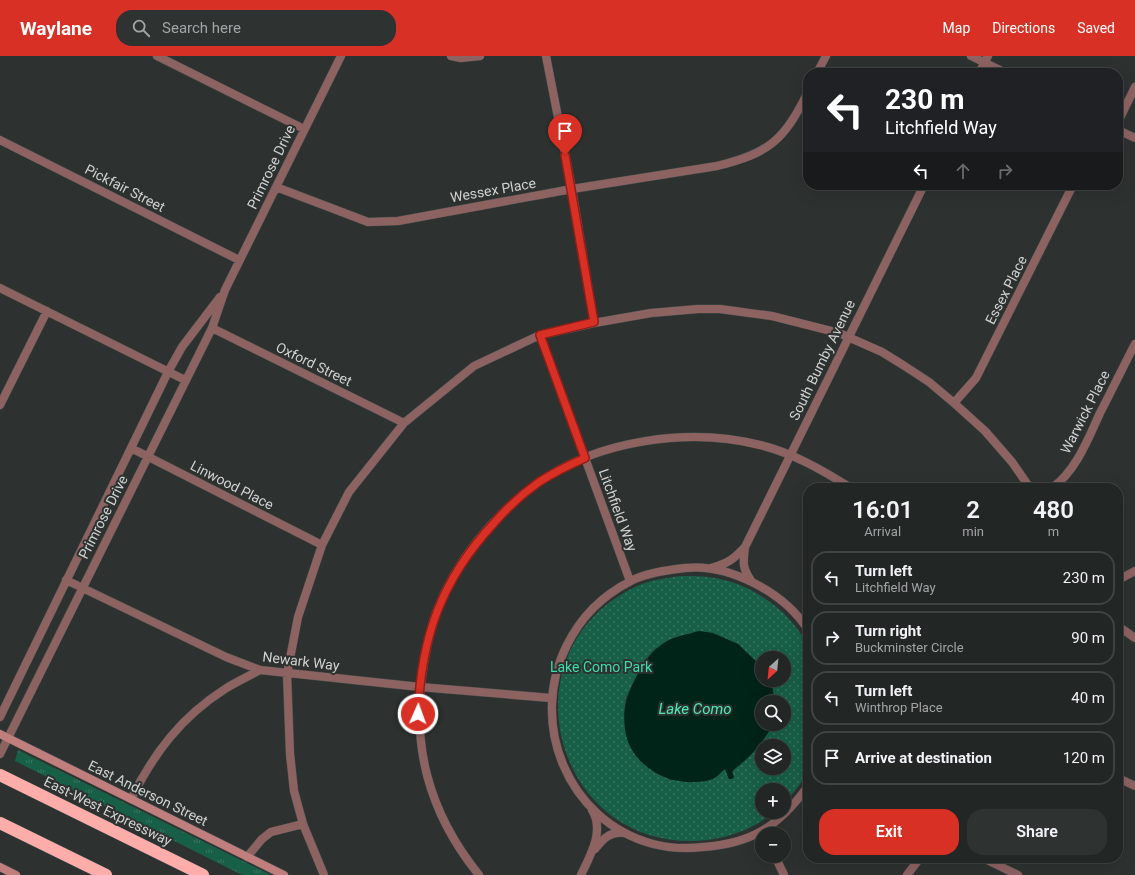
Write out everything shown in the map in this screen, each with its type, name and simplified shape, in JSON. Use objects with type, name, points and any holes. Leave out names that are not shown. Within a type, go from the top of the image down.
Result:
[{"type":"highway","name":"East-West Expressway","points":[[0,775],[203,875]]},
{"type":"highway","points":[[2,824],[106,875]]},
{"type":"main road","name":"East Anderson Street","points":[[0,734],[284,875]]},
{"type":"main road","points":[[0,867],[16,875]]},
{"type":"street","points":[[157,56],[304,129]]},
{"type":"street","name":"Primrose Drive","points":[[0,754],[212,328],[225,290],[239,260],[341,56]]},
{"type":"street","points":[[451,56],[461,58],[480,56]]},
{"type":"street","points":[[546,56],[572,189],[594,322]]},
{"type":"street","points":[[820,68],[826,56]]},
{"type":"street","points":[[971,56],[986,59],[999,68]]},
{"type":"street","points":[[982,68],[986,59]]},
{"type":"street","points":[[1123,112],[1135,87]]},
{"type":"street","name":"Wessex Place","points":[[276,187],[368,222],[398,221],[572,189],[717,166],[738,161],[757,154],[775,142],[788,127],[803,102]]},
{"type":"street","points":[[1123,132],[1135,138]]},
{"type":"street","name":"Pickfair Street","points":[[0,140],[239,260]]},
{"type":"street","name":"South Bumby Avenue","points":[[710,568],[726,564],[735,558],[745,547],[921,190]]},
{"type":"street","name":"Essex Place","points":[[954,403],[976,378],[1070,190]]},
{"type":"street","points":[[0,288],[185,380]]},
{"type":"street","name":"Primrose Drive","points":[[0,717],[168,372],[182,347],[225,290]]},
{"type":"street","points":[[324,875],[303,824],[294,791],[290,754],[287,674],[298,616],[322,545],[349,492],[404,423],[474,366],[540,335],[594,322],[678,310],[720,309],[772,316],[832,330],[882,352],[904,365],[929,382],[985,431],[1012,462],[1027,483]]},
{"type":"street","points":[[0,405],[46,311]]},
{"type":"street","name":"Oxford Street","points":[[212,328],[404,423]]},
{"type":"street","name":"Litchfield Way","points":[[540,335],[630,581]]},
{"type":"street","name":"Warwick Place","points":[[1058,483],[1070,470],[1085,444],[1135,344]]},
{"type":"street","points":[[479,875],[464,857],[447,828],[426,775],[418,714],[420,687],[427,645],[436,614],[451,580],[460,564],[482,536],[507,509],[538,483],[561,469],[585,458],[620,446],[642,441],[667,438],[713,438],[740,441],[769,447],[823,470],[843,483]]},
{"type":"street","name":"Linwood Place","points":[[131,448],[322,545]]},
{"type":"street","name":"South Bumby Avenue","points":[[745,547],[743,566],[745,572],[753,582]]},
{"type":"street","points":[[592,853],[598,830],[595,815],[590,806],[571,782],[559,757],[552,727],[551,698],[560,660],[575,629],[587,614],[602,600],[630,581],[669,570],[710,568],[753,582],[775,596],[792,610],[803,624]]},
{"type":"street","points":[[1123,577],[1135,571]]},
{"type":"street","name":"Newark Way","points":[[66,580],[226,657],[260,670],[420,687],[551,698]]},
{"type":"street","points":[[1123,630],[1135,638]]},
{"type":"street","points":[[131,799],[149,766],[172,733],[200,707],[225,689],[260,670]]},
{"type":"street","points":[[1123,780],[1135,786]]},
{"type":"street","points":[[770,827],[781,818],[803,792]]},
{"type":"street","points":[[590,806],[607,821],[627,833],[652,844],[695,848],[734,842],[755,835]]},
{"type":"street","points":[[247,857],[262,839],[271,832],[303,824]]},
{"type":"street","points":[[581,875],[592,853],[603,839],[619,832],[627,833]]},
{"type":"street","points":[[778,863],[784,875]]},
{"type":"street","points":[[906,875],[916,863]]},
{"type":"street","points":[[993,863],[1018,875]]},
{"type":"green space","name":"Lake Como Park","points":[[681,576],[703,576],[737,584],[762,596],[773,604],[793,624],[803,638],[803,780],[791,796],[791,783],[755,783],[755,819],[764,819],[738,833],[717,839],[696,841],[646,834],[607,812],[578,779],[562,739],[559,695],[569,653],[595,615],[642,584]],"holes":[[[738,644],[755,660],[755,651],[791,651],[791,687],[772,687],[774,695],[791,695],[791,731],[769,731],[764,739],[791,739],[791,775],[755,775],[755,750],[735,769],[729,779],[725,769],[721,772],[671,780],[655,773],[624,713],[626,698],[632,685],[645,660],[656,648]]]},
{"type":"green space","points":[[18,750],[271,875],[242,875],[15,761]]},
{"type":"water","name":"Lake Como","points":[[699,631],[713,633],[738,644],[755,660],[755,687],[772,687],[774,695],[755,695],[755,731],[769,731],[764,739],[755,739],[755,750],[732,771],[734,777],[732,779],[729,779],[725,769],[713,779],[700,782],[683,782],[660,775],[641,761],[633,752],[628,741],[625,729],[624,714],[634,681],[647,660],[654,652],[667,641],[678,636]]},
{"type":"route","points":[[418,714],[420,687],[427,645],[436,614],[460,564],[482,536],[507,509],[538,483],[561,469],[585,458],[540,335],[594,322],[565,155]]}]
